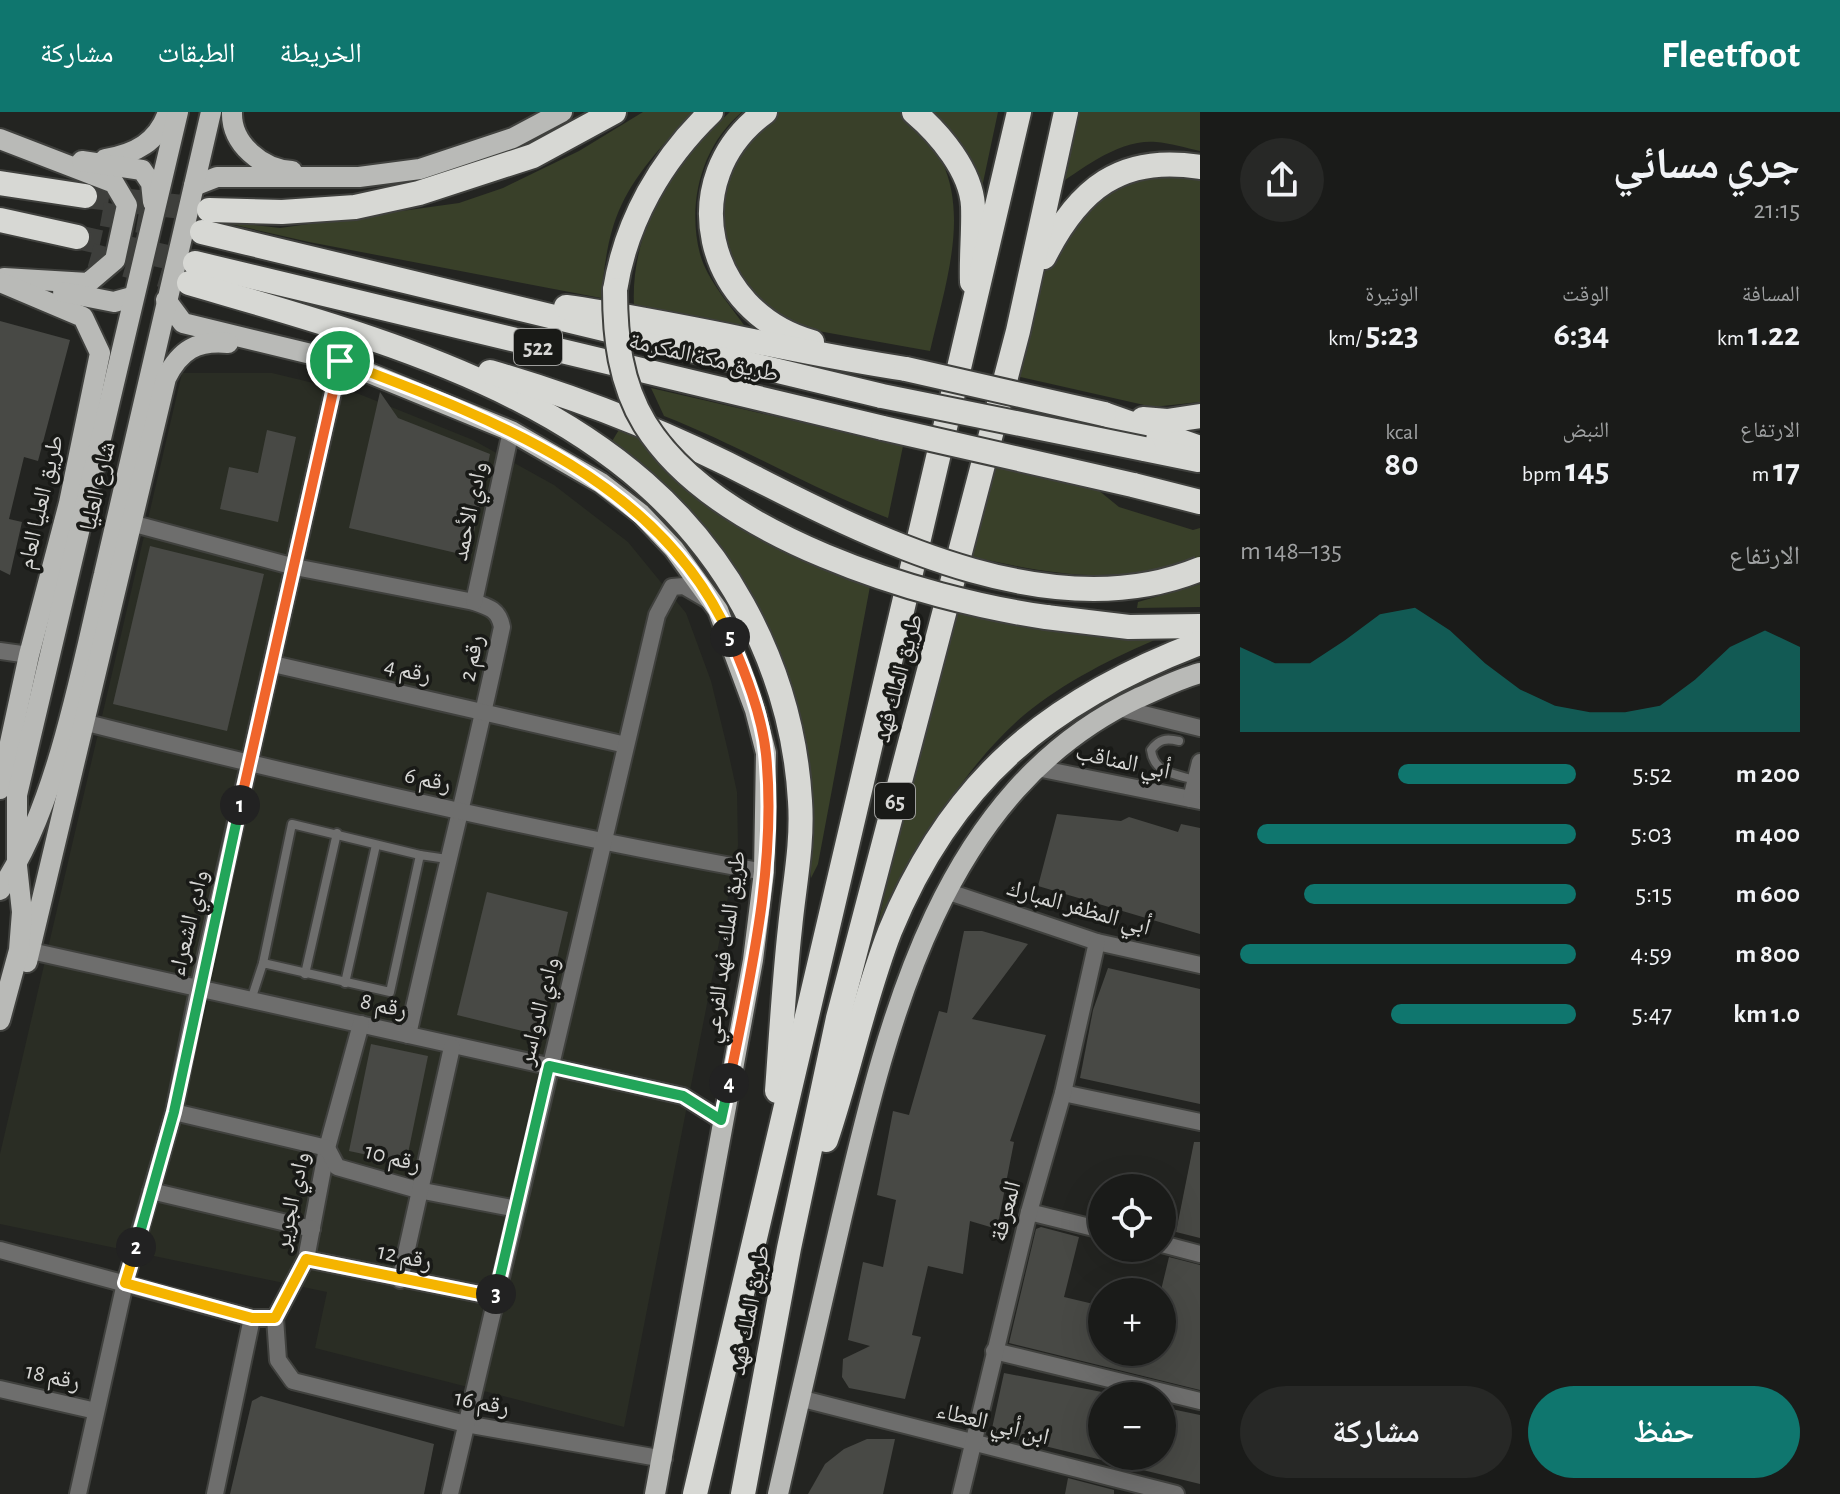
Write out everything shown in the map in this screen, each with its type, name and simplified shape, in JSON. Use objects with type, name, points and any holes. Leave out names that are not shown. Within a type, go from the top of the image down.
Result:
[{"type":"highway","name":"طريق مكة المكرمة","points":[[614,112],[533,156],[419,193],[355,207],[206,221],[409,284],[882,396],[1200,461]]},
{"type":"highway","points":[[711,112],[677,148],[647,195],[621,256],[615,290],[615,334],[627,383],[645,423],[699,487],[761,525],[871,572],[974,603],[1046,617],[1129,627],[1200,626]]},
{"type":"highway","points":[[765,112],[744,127],[736,139],[722,163],[712,192],[714,242],[730,286],[768,323],[803,339],[906,369],[1104,414],[1167,421],[1200,416]]},
{"type":"highway","points":[[914,112],[945,143],[967,183],[973,204],[973,321]]},
{"type":"highway","name":"طريق الملك فهد","points":[[695,1494],[973,321],[1019,112]]},
{"type":"highway","name":"طريق الملك فهد","points":[[743,1494],[789,1248],[838,1018],[1018,331],[1066,112]]},
{"type":"highway","points":[[1018,331],[1051,239],[1082,199],[1128,169],[1151,163],[1200,167]]},
{"type":"highway","points":[[0,183],[83,203],[0,191]]},
{"type":"highway","points":[[0,220],[75,243],[0,228]]},
{"type":"highway","name":"طريق مكة المكرمة","points":[[342,328],[192,273],[1200,502]]},
{"type":"highway","points":[[409,284],[644,318],[837,359],[906,369]]},
{"type":"highway","points":[[342,328],[568,395],[684,440],[884,541],[1037,586],[1071,589],[1136,585],[1200,569]]},
{"type":"highway","points":[[342,328],[475,378],[534,406],[642,479],[704,543],[728,577],[768,653],[785,709],[796,765],[800,802],[799,859],[790,927],[775,1115],[752,1248]]},
{"type":"highway","points":[[1104,414],[1200,448]]},
{"type":"highway","points":[[789,1248],[846,1080],[889,935],[911,883],[933,846],[1003,758],[1036,729],[1079,698],[1135,668],[1200,643]]},
{"type":"main road","points":[[86,162],[132,154],[156,136],[168,112]]},
{"type":"main road","name":"شارع العليا","points":[[0,1020],[19,950],[22,912],[17,866],[17,795],[178,112]]},
{"type":"main road","name":"شارع العليا","points":[[0,890],[17,866],[42,807],[86,648],[211,112]]},
{"type":"main road","points":[[232,112],[238,138],[272,168],[359,177]]},
{"type":"main road","points":[[194,186],[217,177],[359,177],[420,169],[513,138],[562,112]]},
{"type":"main road","points":[[0,139],[86,162],[142,170],[151,183],[154,210]]},
{"type":"main road","points":[[0,139],[114,183],[127,205],[115,260],[88,283],[0,280]]},
{"type":"main road","points":[[0,280],[114,302],[132,297]]},
{"type":"main road","name":"طريق العليا العام","points":[[0,280],[83,317],[91,328],[100,353],[69,503],[29,655],[0,789]]},
{"type":"main road","points":[[166,300],[183,323],[289,348]]},
{"type":"main road","points":[[0,1033],[31,951],[166,378],[176,357],[208,341],[289,348]]},
{"type":"main road","name":"طريق الملك فهد الفرعي","points":[[289,348],[340,361],[511,431],[590,476],[641,514],[674,549],[713,603],[735,649],[766,753],[764,872],[753,960],[721,1120],[664,1459],[655,1494]]},
{"type":"main road","points":[[778,1494],[870,1099],[905,984],[946,891],[982,830],[1037,768],[1076,734],[1119,708],[1200,673]]},
{"type":"street","name":"وادي الشعراء","points":[[78,1494],[125,1283],[174,1112],[198,990],[340,361]]},
{"type":"street","name":"وادي الأحمد","points":[[474,602],[511,431]]},
{"type":"street","name":"رقم 2","points":[[131,523],[295,567],[474,602],[493,608],[501,617],[502,627],[462,812],[447,859],[408,1035]]},
{"type":"street","name":"وادي الدواسر","points":[[450,1494],[657,615],[672,587],[684,586],[713,603]]},
{"type":"street","points":[[0,651],[29,655]]},
{"type":"street","name":"رقم 4","points":[[273,664],[626,745]]},
{"type":"street","points":[[1119,708],[1200,728]]},
{"type":"street","name":"رقم 6","points":[[83,722],[249,764],[605,844],[764,872]]},
{"type":"street","points":[[1196,800],[1200,762]]},
{"type":"street","name":"أبي المناقب","points":[[1037,768],[1196,800]]},
{"type":"street","name":"أبي المظفر المبارك","points":[[946,891],[1097,942],[1200,965]]},
{"type":"street","name":"المعرفة","points":[[961,1494],[1029,1212],[1063,1093],[1097,942]]},
{"type":"street","name":"رقم 8","points":[[31,951],[683,1096],[721,1120]]},
{"type":"street","name":"وادي الجرير","points":[[275,1318],[306,1259],[327,1148],[361,1024]]},
{"type":"street","points":[[400,1280],[452,1047]]},
{"type":"street","points":[[1063,1093],[1200,1122]]},
{"type":"street","name":"رقم 10","points":[[174,1112],[327,1148],[337,1167],[418,1190],[517,1209]]},
{"type":"street","points":[[151,1191],[312,1229]]},
{"type":"street","points":[[1029,1212],[1088,1227]]},
{"type":"street","points":[[1176,1248],[1200,1254]]},
{"type":"street","points":[[0,1250],[252,1318],[275,1318]]},
{"type":"street","name":"رقم 12","points":[[306,1259],[495,1297]]},
{"type":"street","points":[[215,1494],[252,1318]]},
{"type":"street","name":"رقم 16","points":[[275,1318],[278,1360],[293,1381],[466,1424],[664,1459]]},
{"type":"street","points":[[994,1351],[1200,1401]]},
{"type":"street","name":"رقم 18","points":[[0,1389],[96,1411]]},
{"type":"street","name":"ابن أبي العطاء","points":[[799,1398],[1176,1494]]},
{"type":"lane","points":[[1179,741],[1166,738],[1156,743],[1151,750],[1152,762],[1161,770],[1196,780]]},
{"type":"lane","points":[[251,1001],[263,963],[292,824],[447,859]]},
{"type":"lane","points":[[305,974],[337,833]]},
{"type":"lane","points":[[345,983],[376,845]]},
{"type":"lane","points":[[263,963],[390,992],[420,855]]},
{"type":"shaded area","points":[[182,373],[272,373],[359,394],[473,440],[554,485],[628,542],[686,613],[711,681],[728,751],[737,792],[738,846],[624,1427],[315,1348],[327,1292],[0,1224],[0,1154]]},
{"type":"green space","points":[[643,112],[695,112],[644,168],[621,206],[610,239],[601,298],[309,242],[213,220],[280,228],[459,203],[503,188],[579,151]]},
{"type":"green space","points":[[730,112],[742,112],[716,142],[707,159],[697,196],[696,235],[703,264],[746,328],[634,306],[639,250],[660,199],[691,153]]},
{"type":"green space","points":[[771,112],[900,112],[926,137],[943,163],[952,192],[954,222],[946,286],[930,351],[807,329],[767,311],[730,269],[717,198],[760,119]]},
{"type":"green space","points":[[932,112],[998,112],[981,192],[956,138]]},
{"type":"green space","points":[[1066,112],[1200,112],[1200,151],[1156,142],[1128,145],[1101,157],[1052,189]]},
{"type":"green space","points":[[1156,172],[1200,177],[1200,402],[1153,407],[1016,376],[1044,260],[1092,194]]},
{"type":"green space","points":[[651,388],[903,446],[888,518],[664,416]]},
{"type":"green space","points":[[620,428],[645,439],[871,581],[818,864],[811,878],[808,792],[737,575],[698,519],[638,463],[611,443]]},
{"type":"green space","points":[[994,461],[1092,485],[1119,507],[1193,530],[1200,528],[1200,559],[1137,573],[1082,575],[1026,568],[964,555]]},
{"type":"green space","points":[[1200,584],[1200,607],[1137,608],[1138,602]]},
{"type":"green space","points":[[949,607],[1162,637],[1073,681],[1039,703],[1001,737],[941,813],[878,924]]},
{"type":"building","points":[[0,321],[70,340],[38,461],[24,457],[9,519],[22,522],[10,575],[0,570]]},
{"type":"building","points":[[380,392],[398,418],[490,454],[469,556],[349,528]]},
{"type":"building","points":[[267,430],[296,437],[278,522],[220,509],[229,467],[258,473]]},
{"type":"building","points":[[150,546],[264,574],[227,731],[113,704]]},
{"type":"building","points":[[1057,814],[1121,821],[1129,817],[1178,832],[1181,824],[1200,828],[1200,934],[1038,886]]},
{"type":"building","points":[[487,892],[568,912],[539,1035],[457,1015]]},
{"type":"building","points":[[964,931],[982,931],[1028,944],[972,1019],[1046,1035],[1010,1141],[1014,1142],[997,1229],[970,1221],[963,1274],[928,1266],[912,1335],[921,1337],[905,1399],[849,1388],[842,1377],[843,1359],[870,1346],[848,1340],[863,1262],[883,1267],[896,1200],[877,1195],[893,1111],[909,1115],[939,1011],[947,1013]]},
{"type":"building","points":[[1108,968],[1200,989],[1200,1104],[1080,1078],[1093,1010]]},
{"type":"building","points":[[371,1044],[428,1056],[406,1163],[349,1151]]},
{"type":"building","points":[[1194,1142],[1200,1142],[1200,1238],[1176,1232]]},
{"type":"building","points":[[1041,1227],[1079,1237],[1064,1297],[1088,1303],[1088,1362],[1009,1343],[1036,1229]]},
{"type":"building","points":[[1176,1259],[1200,1265],[1200,1390],[1102,1366],[1176,1366],[1176,1278],[1164,1278],[1168,1262],[1176,1262]]},
{"type":"building","points":[[1004,1373],[1088,1389],[1088,1457],[991,1433]]},
{"type":"building","points":[[261,1396],[434,1444],[424,1494],[230,1494],[252,1401]]},
{"type":"building","points":[[1176,1410],[1200,1415],[1200,1484],[1143,1470],[1176,1470]]},
{"type":"building","points":[[867,1439],[895,1439],[883,1494],[808,1494],[825,1464],[844,1449]]},
{"type":"building","points":[[1068,1478],[1114,1490],[1114,1494],[1065,1494]]},
{"type":"tunnel","points":[[85,196],[209,210]]},
{"type":"tunnel","points":[[102,214],[202,232]]},
{"type":"tunnel","points":[[77,237],[195,263]]},
{"type":"tunnel","points":[[91,255],[189,283]]},
{"type":"route","points":[[340,361],[488,420],[556,454],[641,514],[674,549],[718,610],[735,649],[755,710],[766,753],[764,872],[753,960],[721,1120],[683,1096],[549,1066],[495,1297],[306,1259],[275,1318],[252,1318],[125,1283],[174,1112],[198,990],[340,361]]}]
